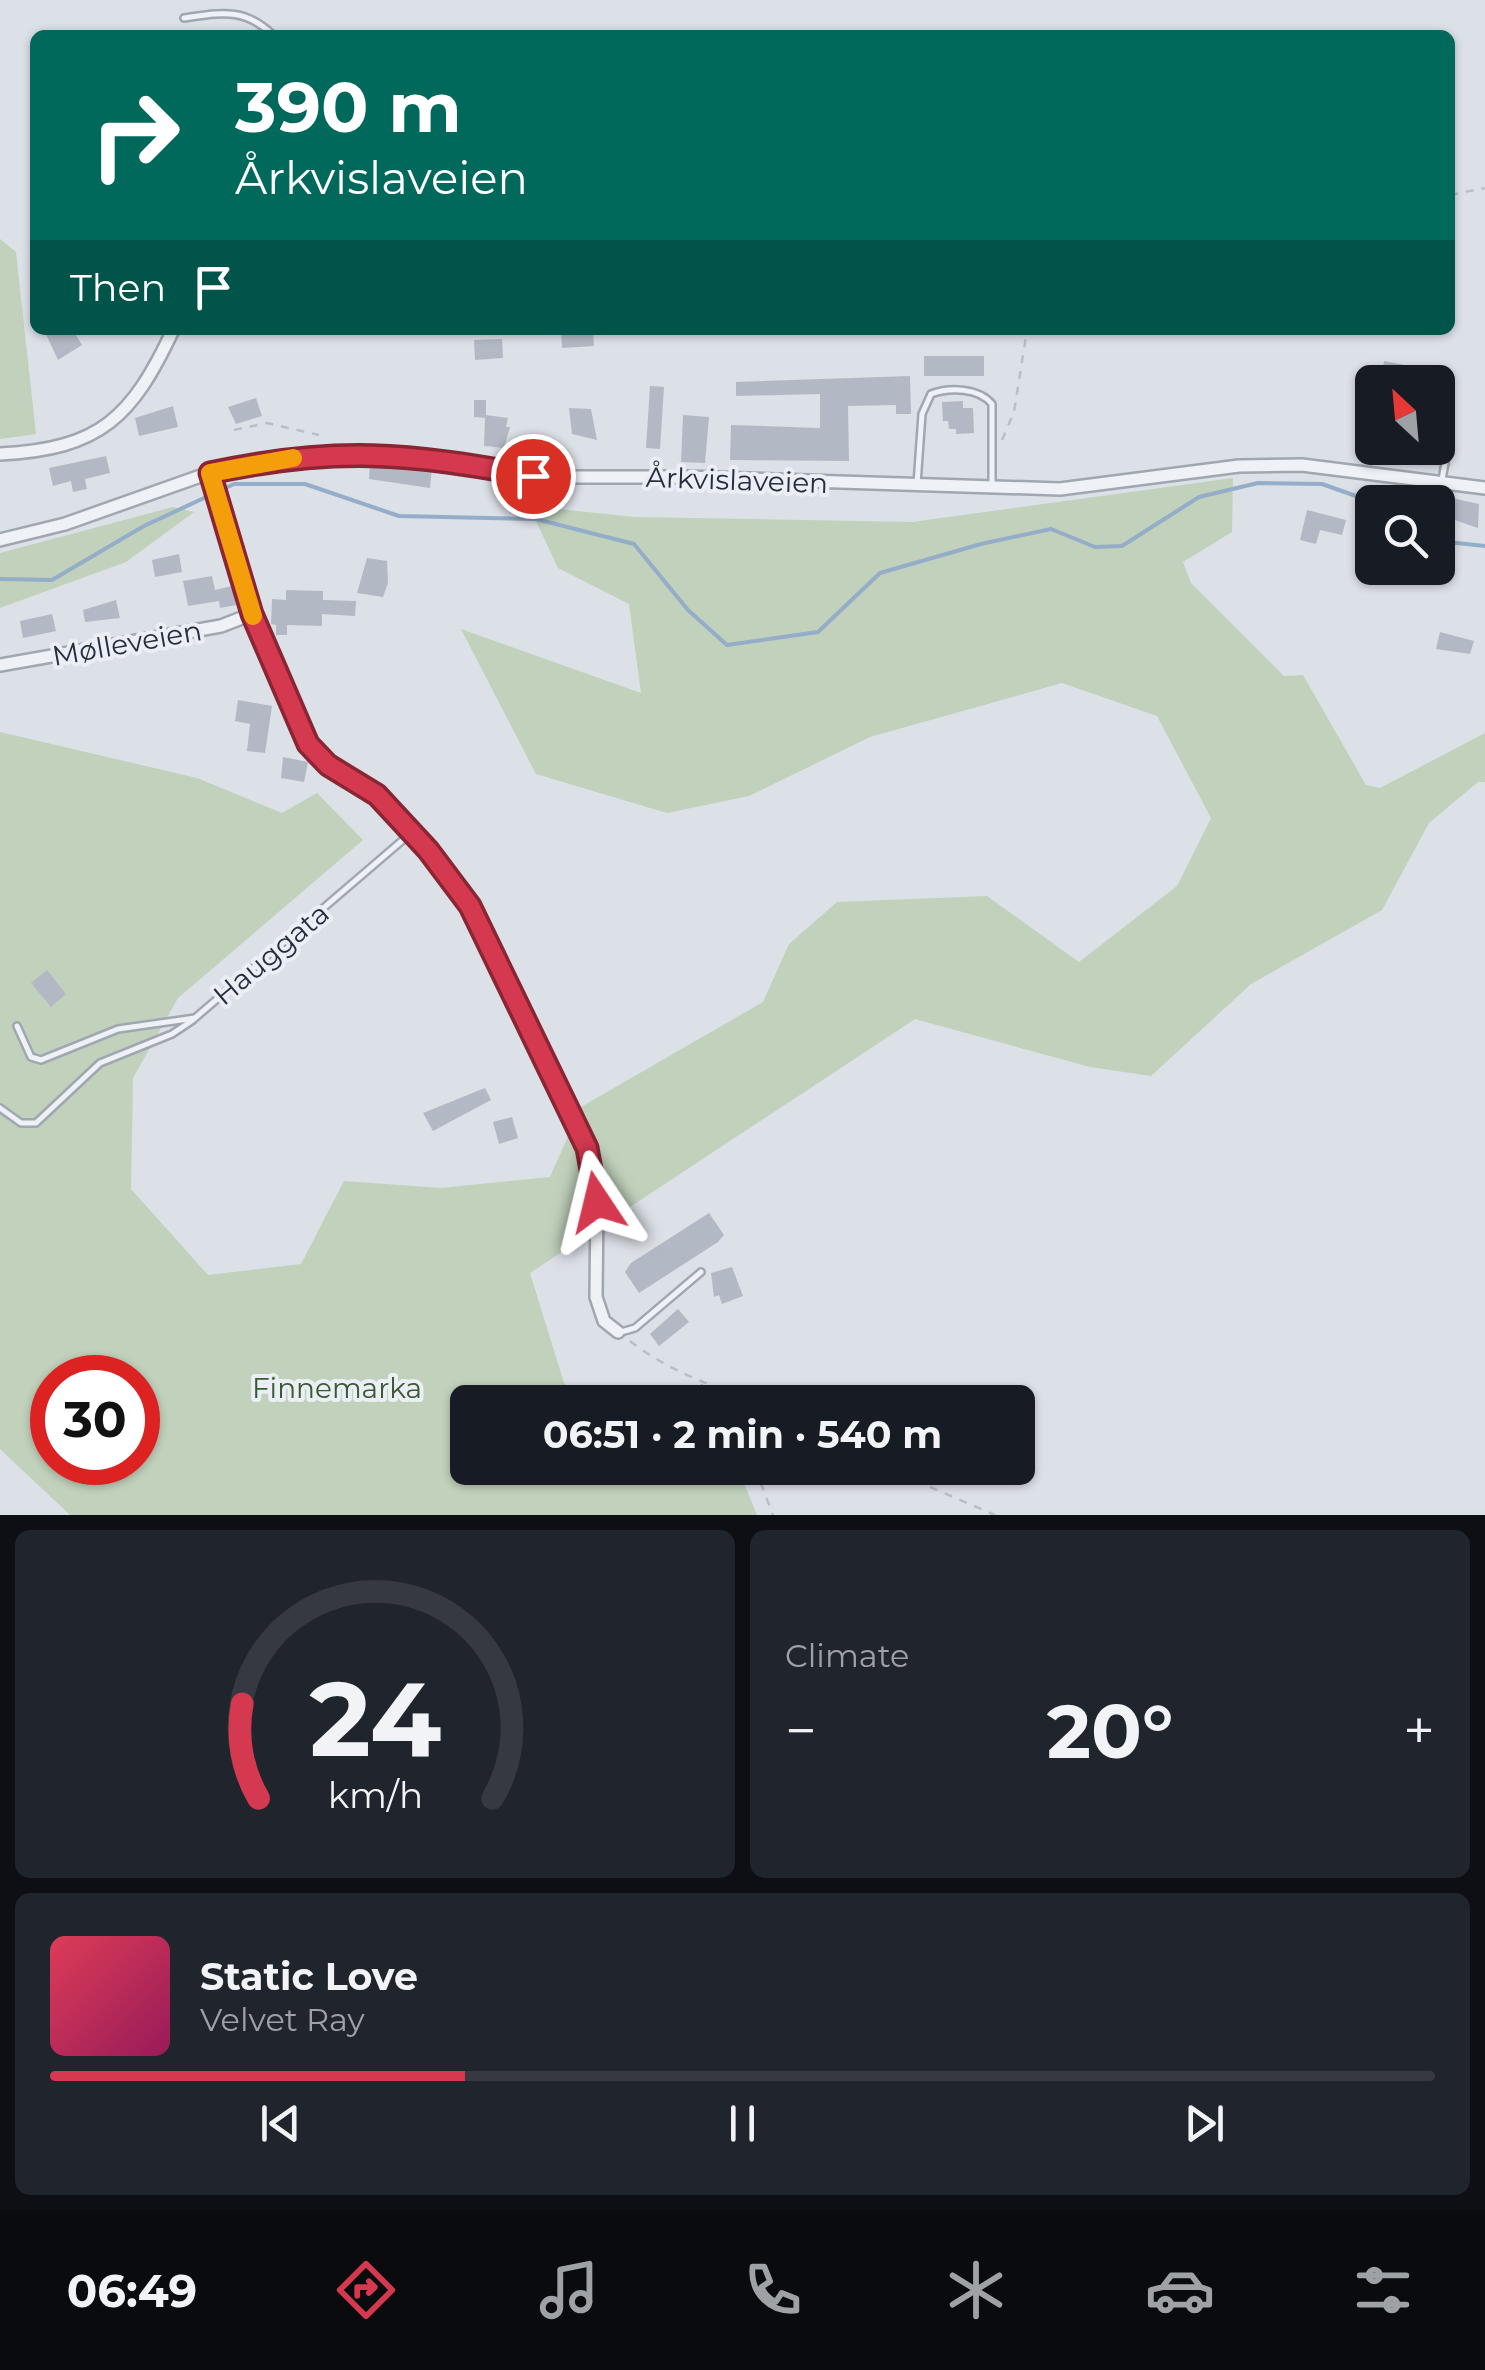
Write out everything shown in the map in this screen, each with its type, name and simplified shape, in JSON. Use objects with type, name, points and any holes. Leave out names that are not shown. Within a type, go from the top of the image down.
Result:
[{"type":"street","points":[[0,454],[70,443],[116,419],[144,388],[170,335]]},
{"type":"street","name":"Årkvislaveien","points":[[0,540],[319,455],[385,453],[533,476],[992,488],[1079,488],[1273,464],[1340,466],[1485,488]]},
{"type":"street","points":[[213,485],[252,614],[315,756],[377,795],[454,881],[484,930],[587,1148],[597,1192],[596,1297],[604,1321],[618,1332]]},
{"type":"street","name":"Mølleveien","points":[[0,665],[220,626],[252,614]]},
{"type":"lane","points":[[184,18],[235,12],[254,19],[268,30]]},
{"type":"lane","points":[[917,485],[922,414],[927,400],[937,391],[968,392],[988,398],[994,411],[992,488]]},
{"type":"lane","points":[[1442,480],[1444,465]]},
{"type":"lane","name":"Hauggata","points":[[17,1026],[31,1057],[40,1060],[118,1029],[195,1018],[411,833]]},
{"type":"lane","points":[[0,1108],[22,1123],[36,1122],[100,1063],[172,1034],[195,1018]]},
{"type":"lane","points":[[618,1332],[635,1328],[701,1272]]},
{"type":"path","points":[[1455,194],[1485,188]]},
{"type":"path","points":[[992,458],[1014,412],[1025,335]]},
{"type":"path","points":[[234,430],[267,424],[319,435]]},
{"type":"path","points":[[618,1332],[658,1363],[706,1385]]},
{"type":"path","points":[[761,1485],[772,1515]]},
{"type":"path","points":[[925,1485],[995,1515]]},
{"type":"green space","points":[[0,239],[16,252],[36,434],[0,439]]},
{"type":"green space","name":"Finnemarka","points":[[1233,478],[1232,532],[1183,562],[1191,583],[1284,676],[1303,675],[1366,785],[1380,788],[1485,733],[1485,782],[1478,782],[1429,823],[1382,910],[1251,984],[1151,1076],[1090,1067],[915,1019],[530,1273],[566,1385],[450,1385],[450,1485],[745,1485],[757,1515],[70,1515],[38,1485],[160,1485],[160,1355],[30,1355],[30,1477],[0,1449],[0,732],[197,778],[282,813],[317,793],[363,840],[178,998],[133,1078],[131,1189],[208,1275],[301,1264],[344,1181],[441,1188],[550,1177],[581,1107],[763,1002],[789,944],[837,902],[987,896],[1079,962],[1177,886],[1211,818],[1157,716],[1062,683],[870,737],[749,796],[667,813],[536,774],[461,629],[641,693],[629,604],[558,568],[529,506],[635,517],[912,522]]},
{"type":"green space","points":[[173,507],[194,512],[126,562],[0,608],[0,553]]},
{"type":"building","points":[[46,335],[76,335],[82,345],[58,360]]},
{"type":"building","points":[[561,335],[593,335],[594,346],[562,348]]},
{"type":"building","points":[[502,339],[503,358],[475,360],[474,340]]},
{"type":"building","points":[[924,356],[984,356],[984,376],[924,376]]},
{"type":"building","points":[[910,376],[911,414],[896,414],[896,405],[848,406],[849,461],[730,460],[731,425],[820,428],[820,394],[736,396],[736,382]]},
{"type":"building","points":[[650,386],[664,387],[660,449],[646,448]]},
{"type":"building","points":[[256,398],[262,416],[236,424],[228,407]]},
{"type":"building","points":[[474,400],[486,400],[486,415],[508,418],[506,427],[510,427],[504,448],[484,446],[485,418],[474,417]]},
{"type":"building","points":[[963,401],[963,408],[973,408],[974,433],[956,434],[956,429],[949,429],[948,421],[943,421],[942,402]]},
{"type":"building","points":[[173,406],[178,427],[139,436],[135,418]]},
{"type":"building","points":[[569,408],[591,409],[597,440],[572,434]]},
{"type":"building","points":[[683,415],[709,417],[705,463],[681,462]]},
{"type":"building","points":[[106,456],[110,473],[85,479],[87,489],[73,492],[71,481],[53,486],[49,468]]},
{"type":"building","points":[[370,462],[432,467],[430,488],[369,479]]},
{"type":"building","points":[[1455,499],[1479,504],[1478,528],[1455,520]]},
{"type":"building","points":[[1307,510],[1346,520],[1342,535],[1320,530],[1316,544],[1300,540]]},
{"type":"building","points":[[179,554],[182,572],[155,577],[152,560]]},
{"type":"building","points":[[367,558],[387,561],[388,583],[383,597],[357,593]]},
{"type":"building","points":[[212,576],[215,590],[232,586],[236,605],[220,608],[219,601],[188,606],[183,581]]},
{"type":"building","points":[[286,590],[323,591],[323,600],[356,601],[355,616],[322,614],[322,626],[287,625],[287,635],[276,635],[276,625],[271,624],[272,599],[286,600]]},
{"type":"building","points":[[116,600],[120,618],[85,622],[83,610]]},
{"type":"building","points":[[52,614],[56,631],[23,638],[20,621]]},
{"type":"building","points":[[1440,632],[1474,641],[1470,654],[1436,649]]},
{"type":"building","points":[[238,700],[272,706],[265,753],[247,751],[250,724],[235,721]]},
{"type":"building","points":[[283,757],[308,762],[304,782],[281,778]]},
{"type":"building","points":[[47,970],[66,994],[51,1007],[31,983]]},
{"type":"building","points":[[485,1088],[491,1100],[433,1131],[423,1113]]},
{"type":"building","points":[[512,1117],[518,1138],[499,1144],[493,1122]]},
{"type":"building","points":[[709,1213],[724,1235],[718,1242],[639,1293],[625,1272],[631,1263]]},
{"type":"building","points":[[732,1267],[743,1296],[722,1304],[719,1295],[714,1297],[711,1273]]},
{"type":"building","points":[[678,1309],[689,1322],[659,1346],[650,1334]]},
{"type":"waterway","points":[[0,579],[52,580],[144,526],[234,484],[305,484],[399,516],[536,519],[634,544],[688,610],[727,645],[818,632],[880,573],[981,544],[1051,529],[1095,547],[1122,546],[1199,497],[1258,483],[1322,484],[1355,496]]},
{"type":"waterway","points":[[1455,543],[1485,546]]},
{"type":"slow traffic","points":[[253,616],[210,473],[293,458]]},
{"type":"route","points":[[533,476],[414,455],[355,452],[210,473],[252,614],[308,744],[315,756],[377,795],[454,881],[470,906],[587,1148],[597,1202]]}]
